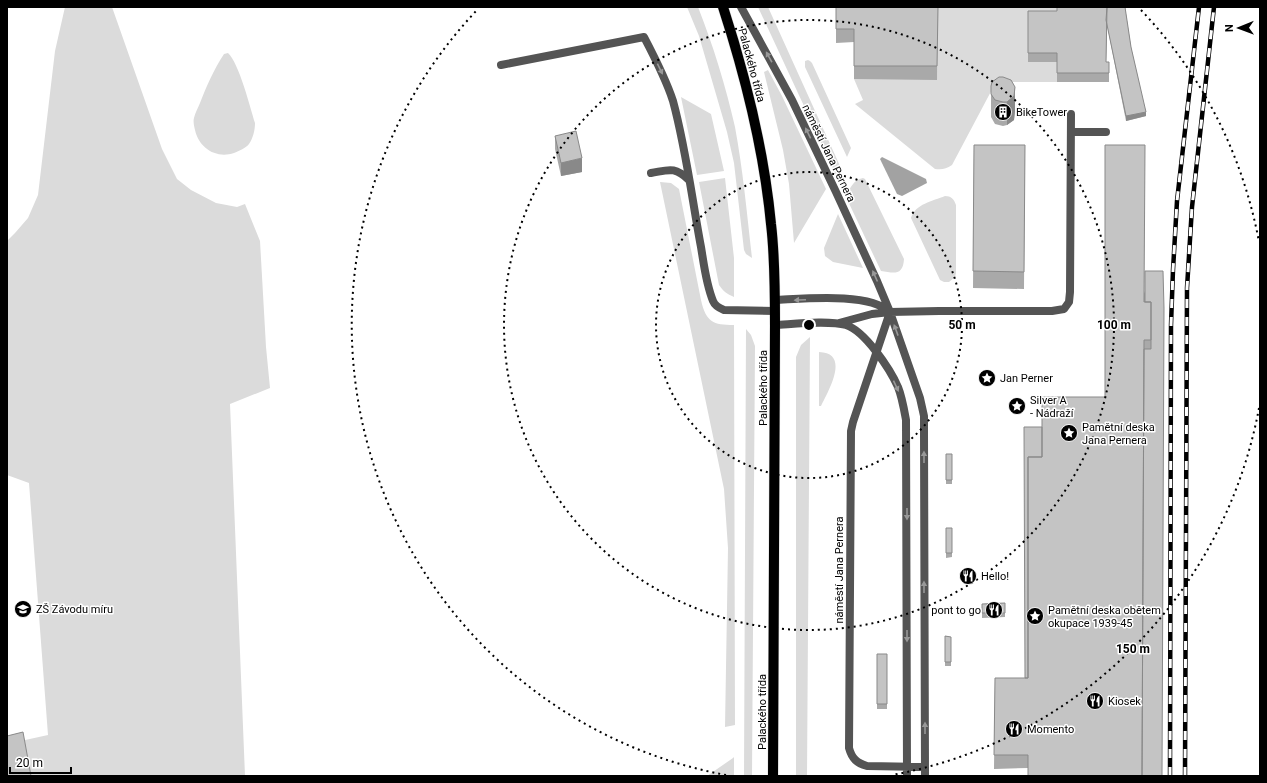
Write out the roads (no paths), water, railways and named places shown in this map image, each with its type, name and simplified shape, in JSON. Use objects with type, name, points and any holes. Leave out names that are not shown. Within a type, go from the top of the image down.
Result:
[{"type":"main road","name":"Palackého třída","points":[[723,7],[743,75],[759,138],[771,224],[774,265],[776,324],[773,776]]},
{"type":"lane","name":"náměstí Jana Pernera","points":[[741,7],[795,108],[840,199],[890,312],[914,376],[920,398],[924,416],[925,776]]},
{"type":"lane","points":[[501,65],[644,37],[666,82],[673,102],[685,154],[709,286],[715,305],[728,311],[775,311]]},
{"type":"lane","points":[[834,324],[872,314],[890,312],[1052,311],[1064,309],[1067,306],[1070,292],[1071,114]]},
{"type":"lane","points":[[1071,132],[1106,132]]},
{"type":"lane","points":[[651,173],[676,170],[689,180]]},
{"type":"lane","points":[[775,300],[856,300],[874,302],[890,312]]},
{"type":"lane","name":"náměstí Jana Pernera","points":[[890,312],[853,422],[850,441],[849,742],[851,755],[860,764],[874,767],[925,767]]},
{"type":"lane","points":[[776,324],[834,324],[847,326],[857,331],[876,352],[898,388],[906,420],[907,776]]},
{"type":"railway","points":[[1170,776],[1171,325],[1173,270],[1177,201],[1199,7]]},
{"type":"railway","points":[[1185,776],[1187,288],[1192,207],[1214,7]]},
{"type":"place","name":"BikeTower","points":[[1003,112]]},
{"type":"place","name":"Jan Perner","points":[[987,378]]},
{"type":"place","name":"Silver A - Nádraží","points":[[1017,406]]},
{"type":"place","name":"Pamětní deska Jana Pernera","points":[[1069,433]]},
{"type":"place","name":"Hello!","points":[[968,576]]},
{"type":"place","name":"ZŠ Závodu míru","points":[[23,609]]},
{"type":"place","name":"pont to go","points":[[994,610]]},
{"type":"place","name":"Pamětní deska obětem okupace 1939-45","points":[[1035,616]]},
{"type":"place","name":"Kiosek","points":[[1095,701]]},
{"type":"place","name":"Momento","points":[[1014,729]]}]
